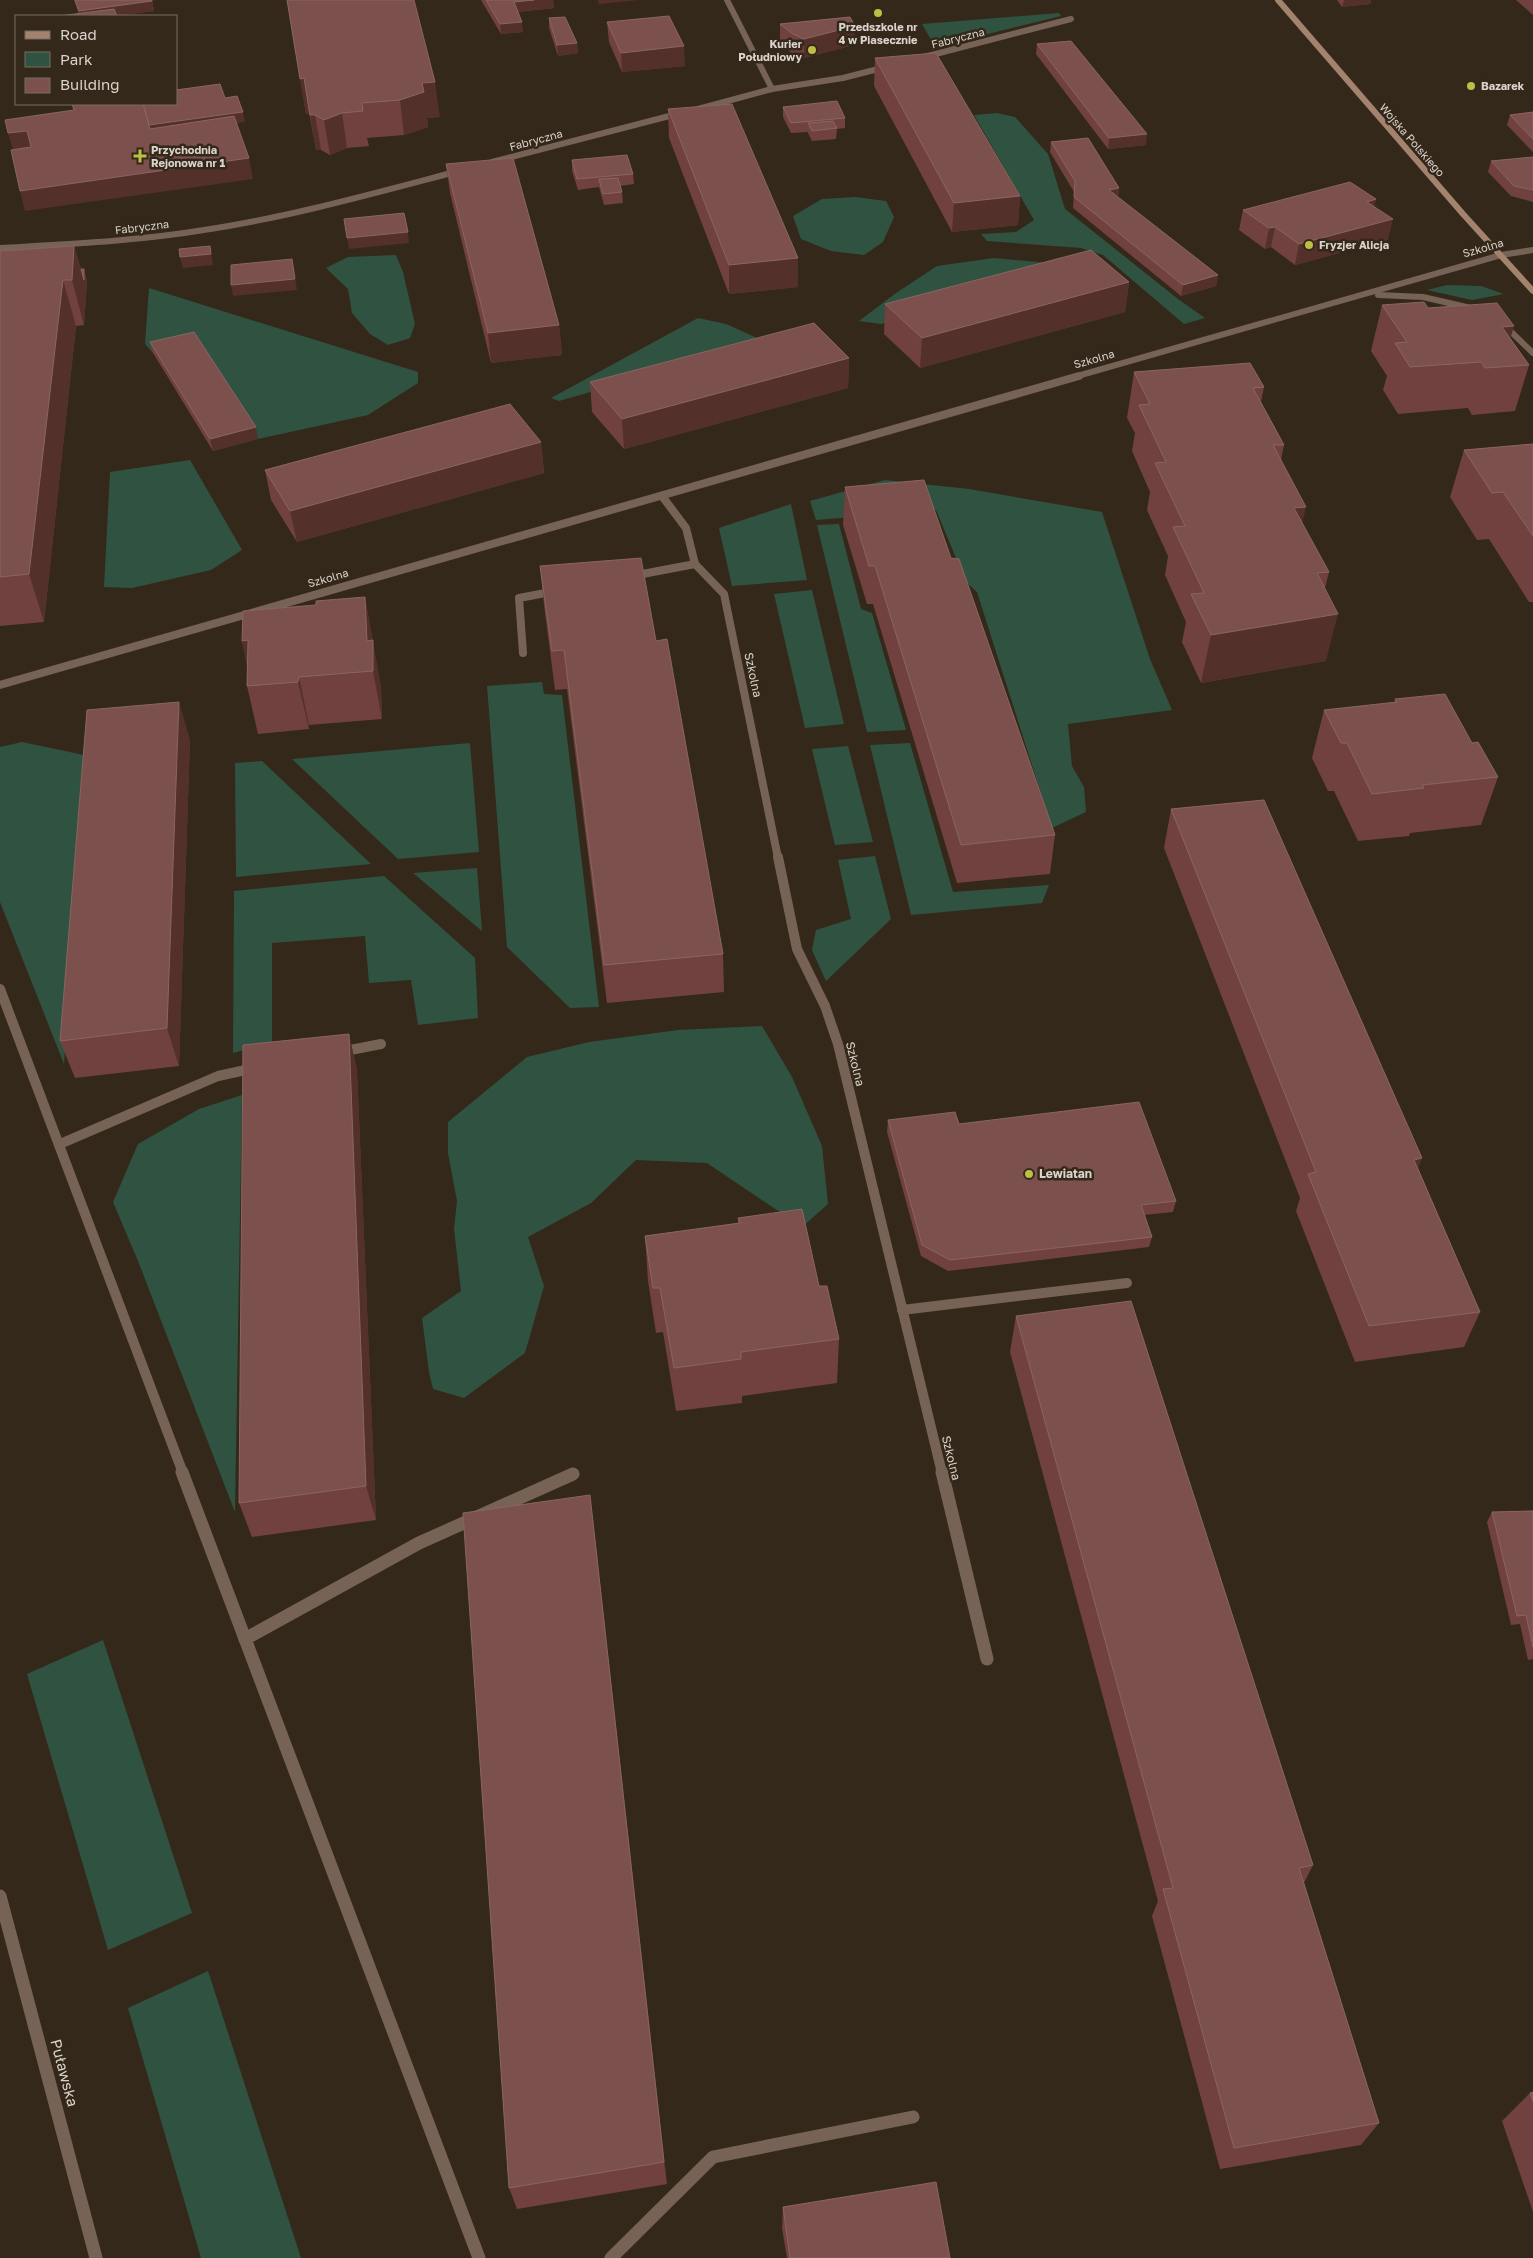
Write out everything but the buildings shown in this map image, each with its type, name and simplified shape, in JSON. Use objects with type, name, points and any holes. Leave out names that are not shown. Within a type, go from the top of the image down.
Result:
[{"type":"street","points":[[726,0],[772,89]]},
{"type":"street","name":"Wojska Polskiego","points":[[1278,0],[1463,214],[1533,291]]},
{"type":"street","name":"Fabryczna","points":[[914,60],[1071,19]]},
{"type":"street","name":"Fabryczna","points":[[488,163],[772,89],[843,78],[896,64]]},
{"type":"street","name":"Fabryczna","points":[[0,248],[119,240],[204,230],[308,210],[469,168]]},
{"type":"street","name":"Szkolna","points":[[0,685],[1501,255],[1533,250]]},
{"type":"street","points":[[1362,295],[1392,294],[1423,297],[1467,307],[1483,313]]},
{"type":"street","points":[[1499,321],[1533,353]]},
{"type":"street","name":"Szkolna","points":[[662,496],[686,528],[695,564],[724,594],[797,949],[825,1006],[838,1044],[987,1659]]},
{"type":"street","points":[[626,577],[695,564]]},
{"type":"street","points":[[523,653],[519,598],[568,588]]},
{"type":"street","points":[[0,988],[479,2258]]},
{"type":"street","points":[[333,1053],[381,1044]]},
{"type":"street","points":[[60,1144],[218,1076],[266,1066]]},
{"type":"street","points":[[902,1310],[1127,1283]]},
{"type":"street","points":[[245,1639],[419,1543],[573,1474]]},
{"type":"street","name":"Puławska","points":[[0,1896],[96,2258]]},
{"type":"street","points":[[611,2258],[713,2157],[913,2117]]},
{"type":"green space","points":[[1059,13],[1061,16],[951,43],[934,45],[922,24]]},
{"type":"green space","points":[[997,113],[1015,117],[1048,154],[1065,209],[1178,299],[1205,318],[1184,324],[1103,255],[1081,248],[987,241],[981,234],[1016,232],[1034,220],[974,115]]},
{"type":"green space","points":[[855,197],[886,201],[894,217],[883,242],[864,255],[831,251],[801,239],[793,216],[822,199]]},
{"type":"green space","points":[[396,255],[403,272],[415,324],[410,338],[388,345],[370,334],[352,313],[348,289],[326,268],[348,257]]},
{"type":"green space","points":[[994,258],[1059,264],[1076,271],[881,324],[859,321],[896,293],[937,266]]},
{"type":"green space","points":[[1447,285],[1481,286],[1504,294],[1472,300],[1427,290]]},
{"type":"green space","points":[[149,288],[418,372],[418,383],[368,415],[258,439],[196,343],[153,353],[145,344]]},
{"type":"green space","points":[[698,318],[726,324],[766,342],[559,401],[551,398]]},
{"type":"green space","points":[[190,460],[242,550],[211,570],[132,588],[104,587],[110,472]]},
{"type":"green space","points":[[885,480],[969,489],[1102,512],[1150,659],[1172,710],[1068,724],[1072,766],[1084,787],[1086,812],[1052,828],[977,592],[966,582],[936,510],[816,520],[810,501]]},
{"type":"green space","points":[[791,504],[807,580],[732,586],[719,528]]},
{"type":"green space","points":[[839,524],[861,609],[872,613],[906,730],[867,732],[817,525]]},
{"type":"green space","points":[[812,590],[844,724],[805,728],[774,594]]},
{"type":"green space","points":[[542,682],[544,694],[562,695],[599,1007],[570,1008],[507,947],[487,686]]},
{"type":"green space","points":[[22,742],[84,755],[64,1064],[0,902],[0,747]]},
{"type":"green space","points":[[470,743],[479,852],[398,859],[292,759]]},
{"type":"green space","points":[[910,743],[953,892],[1049,885],[1042,903],[911,915],[870,745]]},
{"type":"green space","points":[[848,746],[873,842],[835,845],[812,749]]},
{"type":"green space","points":[[262,761],[371,864],[236,877],[235,763]]},
{"type":"green space","points":[[875,856],[891,919],[826,981],[812,950],[816,930],[851,919],[838,860]]},
{"type":"green space","points":[[477,868],[482,931],[413,873]]},
{"type":"green space","points":[[384,876],[475,958],[478,1018],[418,1025],[411,980],[369,983],[365,936],[272,943],[272,1043],[233,1053],[234,891]]},
{"type":"green space","points":[[762,1026],[792,1077],[822,1146],[828,1204],[802,1227],[707,1163],[636,1160],[591,1203],[528,1237],[544,1286],[525,1353],[464,1398],[433,1389],[422,1318],[461,1291],[454,1229],[457,1201],[448,1153],[448,1122],[527,1057],[589,1042],[678,1030]]},
{"type":"green space","points":[[242,1095],[235,1512],[138,1261],[113,1202],[138,1144],[199,1109]]},
{"type":"green space","points":[[103,1640],[192,1913],[108,1950],[27,1674]]},
{"type":"green space","points":[[208,1971],[301,2258],[201,2258],[128,2008]]},
{"type":"place","name":"Przedszkole nr 4 w Piasecznie","points":[[878,13]]},
{"type":"place","name":"Kurier Południowy","points":[[812,50]]},
{"type":"place","name":"Bazarek","points":[[1471,86]]},
{"type":"place","name":"Przychodnia Rejonowa nr 1","points":[[140,156]]},
{"type":"place","name":"Fryzjer Alicja","points":[[1309,245]]},
{"type":"place","name":"Lewiatan","points":[[1029,1174]]}]
